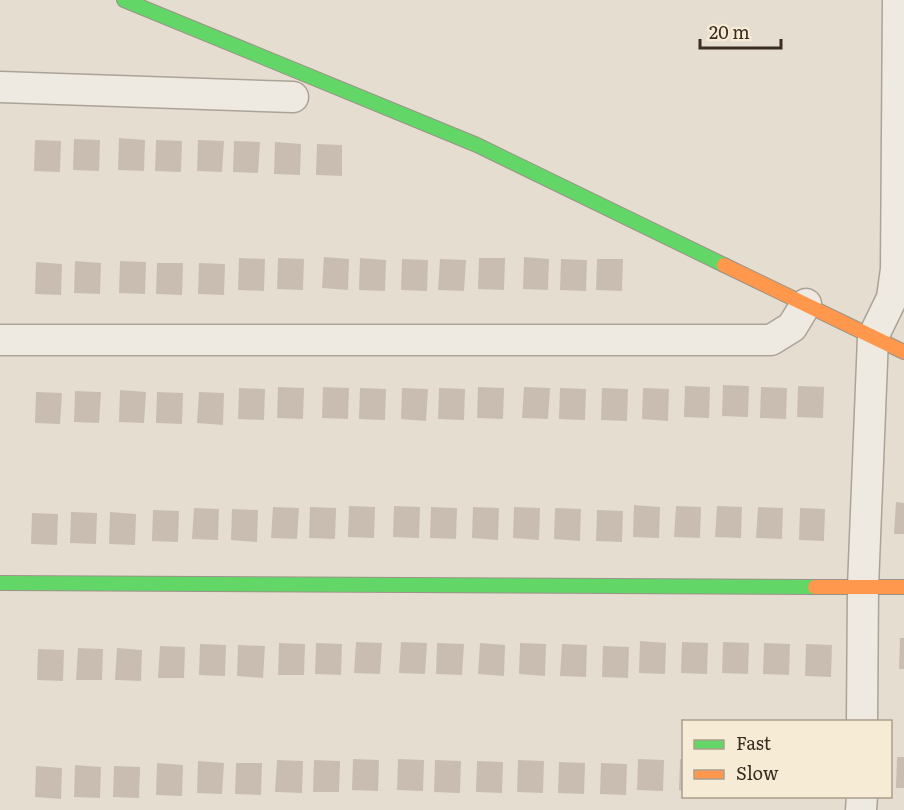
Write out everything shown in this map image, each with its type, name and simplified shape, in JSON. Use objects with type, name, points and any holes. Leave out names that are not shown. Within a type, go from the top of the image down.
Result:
[{"type":"street","points":[[124,0],[477,145],[904,351]]},
{"type":"street","points":[[862,720],[863,587],[873,337],[892,298],[897,269],[901,88],[898,0]]},
{"type":"street","points":[[0,100],[0,87],[293,97]]},
{"type":"street","points":[[0,340],[771,340],[792,327],[806,304]]},
{"type":"street","points":[[0,583],[904,587]]},
{"type":"building","points":[[119,138],[145,140],[144,171],[118,170]]},
{"type":"building","points":[[74,139],[100,140],[99,171],[73,170]]},
{"type":"building","points":[[35,140],[61,141],[60,172],[34,171]]},
{"type":"building","points":[[156,140],[182,141],[181,172],[155,171]]},
{"type":"building","points":[[198,140],[224,141],[222,172],[197,171]]},
{"type":"building","points":[[234,141],[260,142],[258,173],[233,172]]},
{"type":"building","points":[[275,142],[301,144],[300,175],[274,174]]},
{"type":"building","points":[[317,144],[342,145],[342,176],[316,175]]},
{"type":"building","points":[[324,257],[349,259],[348,290],[322,288]]},
{"type":"building","points":[[524,257],[549,259],[548,290],[523,289]]},
{"type":"building","points":[[239,258],[265,259],[264,291],[238,290]]},
{"type":"building","points":[[278,258],[304,259],[303,290],[277,289]]},
{"type":"building","points":[[360,258],[386,260],[385,291],[359,290]]},
{"type":"building","points":[[479,258],[505,258],[504,290],[478,289]]},
{"type":"building","points":[[402,259],[428,260],[427,291],[401,290]]},
{"type":"building","points":[[440,259],[466,260],[464,291],[438,290]]},
{"type":"building","points":[[561,259],[587,260],[586,291],[560,290]]},
{"type":"building","points":[[597,259],[623,259],[622,291],[596,290]]},
{"type":"building","points":[[75,261],[101,263],[100,294],[74,293]]},
{"type":"building","points":[[120,261],[146,262],[145,294],[119,293]]},
{"type":"building","points":[[36,262],[62,264],[61,295],[35,294]]},
{"type":"building","points":[[157,263],[183,263],[182,295],[156,294]]},
{"type":"building","points":[[199,263],[225,264],[224,295],[198,294]]},
{"type":"building","points":[[723,385],[749,386],[748,417],[722,416]]},
{"type":"building","points":[[685,386],[710,387],[709,418],[684,417]]},
{"type":"building","points":[[798,386],[824,387],[823,418],[797,417]]},
{"type":"building","points":[[278,387],[304,388],[303,419],[277,418]]},
{"type":"building","points":[[323,387],[349,388],[348,419],[322,418]]},
{"type":"building","points":[[478,387],[504,388],[503,419],[477,418]]},
{"type":"building","points":[[524,387],[550,388],[548,419],[522,418]]},
{"type":"building","points":[[761,387],[787,388],[786,419],[760,418]]},
{"type":"building","points":[[239,388],[265,389],[264,420],[238,419]]},
{"type":"building","points":[[360,388],[386,389],[385,420],[359,419]]},
{"type":"building","points":[[402,388],[428,389],[426,421],[401,419]]},
{"type":"building","points":[[439,388],[465,389],[464,420],[438,419]]},
{"type":"building","points":[[560,388],[586,389],[585,420],[559,419]]},
{"type":"building","points":[[602,388],[628,389],[627,421],[601,420]]},
{"type":"building","points":[[643,388],[669,389],[668,421],[642,419]]},
{"type":"building","points":[[120,390],[146,392],[144,423],[119,422]]},
{"type":"building","points":[[75,391],[101,392],[99,423],[74,422]]},
{"type":"building","points":[[36,392],[62,393],[60,424],[35,423]]},
{"type":"building","points":[[157,392],[183,393],[182,424],[156,423]]},
{"type":"building","points":[[199,392],[224,393],[223,425],[197,423]]},
{"type":"building","points":[[896,502],[904,503],[904,534],[894,534]]},
{"type":"building","points":[[634,505],[660,507],[659,538],[633,537]]},
{"type":"building","points":[[349,506],[375,507],[374,538],[348,537]]},
{"type":"building","points":[[394,506],[420,507],[419,538],[393,537]]},
{"type":"building","points":[[676,506],[701,507],[700,538],[674,537]]},
{"type":"building","points":[[717,506],[742,507],[741,538],[715,537]]},
{"type":"building","points":[[273,507],[299,508],[297,539],[271,538]]},
{"type":"building","points":[[310,507],[336,508],[335,539],[309,538]]},
{"type":"building","points":[[431,507],[457,508],[456,539],[430,538]]},
{"type":"building","points":[[473,507],[499,508],[498,540],[472,538]]},
{"type":"building","points":[[514,507],[540,508],[539,540],[513,538]]},
{"type":"building","points":[[758,507],[783,508],[782,539],[756,538]]},
{"type":"building","points":[[194,508],[219,509],[218,540],[192,539]]},
{"type":"building","points":[[555,508],[581,509],[580,541],[554,539]]},
{"type":"building","points":[[800,508],[825,509],[824,541],[799,540]]},
{"type":"building","points":[[232,509],[258,510],[257,542],[231,540]]},
{"type":"building","points":[[153,510],[179,511],[178,542],[152,541]]},
{"type":"building","points":[[597,510],[623,511],[622,542],[596,541]]},
{"type":"building","points":[[71,512],[97,513],[96,544],[70,543]]},
{"type":"building","points":[[110,512],[136,514],[135,545],[109,544]]},
{"type":"building","points":[[32,513],[58,514],[57,545],[31,544]]},
{"type":"building","points":[[900,638],[904,638],[904,669],[899,669]]},
{"type":"building","points":[[640,641],[666,643],[665,674],[639,673]]},
{"type":"building","points":[[356,642],[382,643],[380,674],[354,673]]},
{"type":"building","points":[[401,642],[427,643],[425,674],[399,673]]},
{"type":"building","points":[[682,642],[708,643],[707,674],[681,673]]},
{"type":"building","points":[[723,642],[749,643],[748,674],[722,673]]},
{"type":"building","points":[[279,643],[305,644],[304,675],[278,675]]},
{"type":"building","points":[[316,643],[342,644],[341,675],[315,674]]},
{"type":"building","points":[[437,643],[464,644],[462,675],[436,674]]},
{"type":"building","points":[[480,643],[505,645],[504,676],[478,674]]},
{"type":"building","points":[[520,643],[546,644],[545,676],[519,674]]},
{"type":"building","points":[[764,643],[790,644],[789,675],[763,674]]},
{"type":"building","points":[[200,644],[226,645],[225,676],[199,675]]},
{"type":"building","points":[[562,644],[587,645],[586,677],[560,676]]},
{"type":"building","points":[[806,644],[832,645],[831,677],[805,676]]},
{"type":"building","points":[[238,645],[265,646],[263,678],[237,676]]},
{"type":"building","points":[[160,646],[185,647],[184,678],[158,678]]},
{"type":"building","points":[[603,646],[629,647],[628,678],[602,677]]},
{"type":"building","points":[[78,648],[103,649],[102,680],[76,680]]},
{"type":"building","points":[[117,648],[142,650],[141,681],[115,680]]},
{"type":"building","points":[[38,649],[64,650],[63,681],[37,680]]},
{"type":"building","points":[[897,757],[904,757],[904,788],[896,788]]},
{"type":"building","points":[[353,759],[379,760],[378,791],[352,790]]},
{"type":"building","points":[[398,759],[424,760],[423,791],[397,790]]},
{"type":"building","points":[[638,759],[664,760],[663,791],[637,790]]},
{"type":"building","points":[[680,759],[682,760],[682,791],[679,790]]},
{"type":"building","points":[[277,760],[303,761],[302,793],[275,792]]},
{"type":"building","points":[[314,760],[340,761],[339,792],[313,792]]},
{"type":"building","points":[[435,760],[461,761],[460,793],[434,792]]},
{"type":"building","points":[[518,760],[544,761],[543,793],[517,792]]},
{"type":"building","points":[[198,761],[224,763],[222,794],[197,793]]},
{"type":"building","points":[[477,761],[503,762],[502,793],[476,792]]},
{"type":"building","points":[[559,762],[585,763],[584,794],[558,793]]},
{"type":"building","points":[[157,763],[183,765],[182,796],[156,795]]},
{"type":"building","points":[[236,763],[262,763],[261,795],[235,794]]},
{"type":"building","points":[[601,763],[627,764],[626,795],[600,794]]},
{"type":"building","points":[[75,765],[101,767],[100,798],[74,797]]},
{"type":"building","points":[[36,766],[62,768],[61,799],[35,797]]},
{"type":"building","points":[[114,766],[140,767],[139,798],[113,797]]},
{"type":"traffic: fast","points":[[124,0],[477,145],[724,265]]},
{"type":"traffic: fast","points":[[0,583],[815,587]]},
{"type":"traffic: slow","points":[[724,265],[904,352]]},
{"type":"traffic: slow","points":[[815,587],[904,587]]}]
